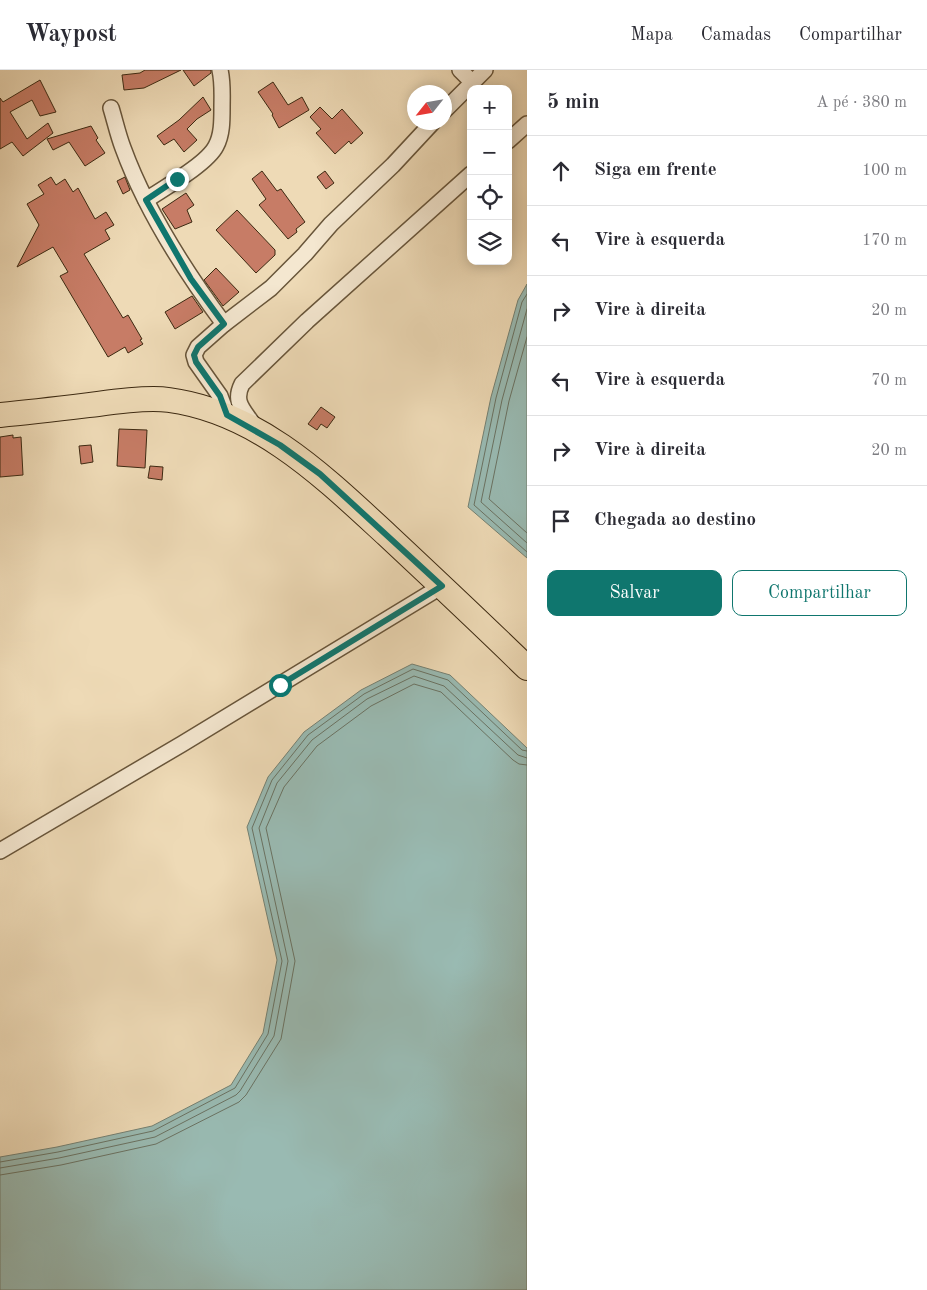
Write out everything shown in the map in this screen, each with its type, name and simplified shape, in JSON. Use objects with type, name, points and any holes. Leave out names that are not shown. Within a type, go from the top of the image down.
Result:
[{"type":"main road","points":[[0,415],[120,401],[167,399],[198,405],[227,415],[258,431],[320,474],[442,586],[527,668]]},
{"type":"street","points":[[146,200],[193,169],[209,156],[216,146],[222,130],[222,82],[220,70]]},
{"type":"street","points":[[460,70],[472,82]]},
{"type":"street","points":[[452,103],[485,70]]},
{"type":"street","points":[[111,108],[122,148],[146,200],[191,279],[224,324]]},
{"type":"street","points":[[512,137],[527,124]]},
{"type":"street","points":[[227,415],[220,396],[196,362],[194,355],[198,347],[224,324],[271,288],[425,130]]},
{"type":"street","points":[[258,431],[240,407],[238,393],[242,384],[306,321],[470,175]]},
{"type":"street","points":[[0,851],[182,744],[442,586]]},
{"type":"water","points":[[527,284],[527,558],[468,507],[491,397],[518,300]]},
{"type":"water","points":[[412,664],[450,675],[527,748],[527,1290],[0,1290],[0,1157],[57,1147],[152,1126],[231,1085],[263,1033],[277,960],[247,827],[268,777],[304,732],[361,690]]},
{"type":"building","points":[[145,70],[181,70],[144,88],[124,90],[122,75],[140,73]]},
{"type":"building","points":[[183,70],[211,70],[211,73],[194,86]]},
{"type":"building","points":[[40,80],[56,112],[40,116],[32,100],[10,112],[27,139],[48,123],[53,133],[23,156],[12,142],[0,149],[0,98],[3,102]]},
{"type":"building","points":[[273,82],[288,105],[302,97],[309,110],[279,128],[273,114],[258,92]]},
{"type":"building","points":[[203,97],[211,110],[197,119],[187,129],[197,140],[184,152],[174,139],[164,145],[157,136],[179,120]]},
{"type":"building","points":[[320,107],[332,119],[342,109],[363,133],[351,144],[349,141],[335,154],[316,133],[321,129],[310,117]]},
{"type":"building","points":[[91,126],[98,138],[96,140],[105,153],[85,166],[69,142],[53,150],[47,139]]},
{"type":"building","points":[[262,171],[277,191],[281,189],[305,222],[288,239],[259,205],[266,199],[252,179]]},
{"type":"building","points":[[325,171],[334,183],[326,189],[317,177]]},
{"type":"building","points":[[51,177],[56,185],[65,179],[73,192],[78,188],[95,219],[106,212],[114,225],[105,230],[110,239],[84,254],[123,318],[128,315],[142,339],[140,340],[143,344],[128,353],[125,347],[108,357],[60,276],[68,272],[53,247],[17,267],[39,225],[27,204],[44,194],[38,185]]},
{"type":"building","points":[[125,177],[130,190],[123,194],[117,181]]},
{"type":"building","points":[[186,193],[194,205],[187,210],[192,222],[175,229],[162,209]]},
{"type":"building","points":[[237,210],[275,250],[275,255],[256,273],[216,230]]},
{"type":"building","points":[[216,268],[239,292],[223,306],[204,280]]},
{"type":"building","points":[[192,296],[203,312],[175,329],[165,312]]},
{"type":"building","points":[[321,407],[335,417],[327,428],[321,424],[317,430],[308,424]]},
{"type":"building","points":[[119,429],[147,430],[145,468],[117,466]]},
{"type":"building","points":[[13,435],[13,438],[21,437],[23,475],[0,477],[0,437]]},
{"type":"building","points":[[91,445],[93,462],[81,464],[79,446]]},
{"type":"building","points":[[150,466],[163,467],[162,480],[148,478]]},
{"type":"route","points":[[177,179],[146,200],[191,279],[224,324],[198,347],[194,355],[196,362],[220,396],[227,415],[250,426],[280,445],[320,474],[442,586],[280,685]]}]
